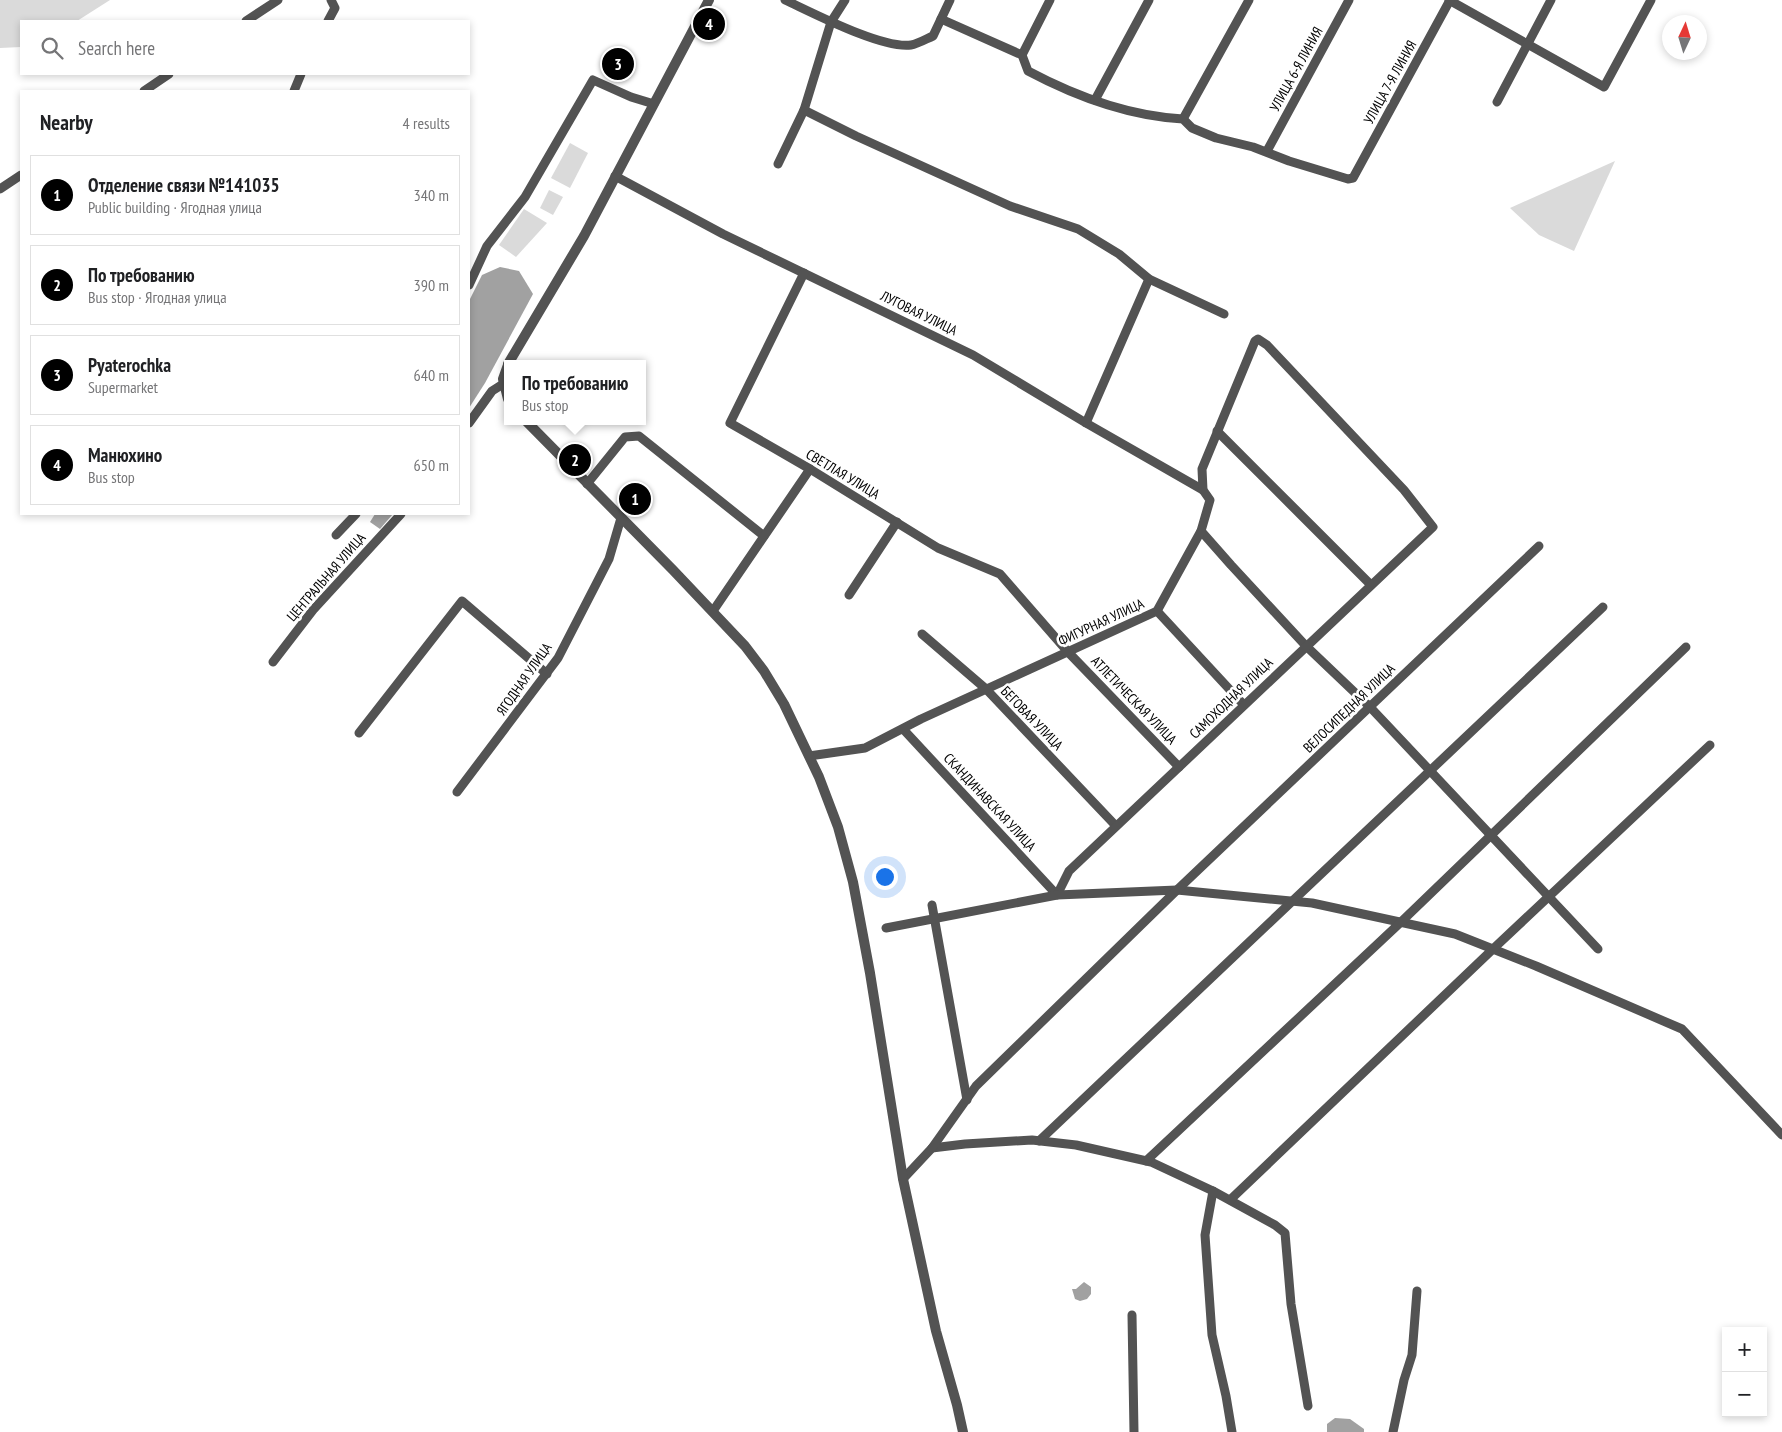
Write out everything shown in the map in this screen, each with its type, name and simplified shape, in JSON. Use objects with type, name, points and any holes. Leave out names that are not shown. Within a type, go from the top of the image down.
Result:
[{"type":"street","points":[[248,20],[278,0]]},
{"type":"street","points":[[329,20],[335,8],[330,0]]},
{"type":"street","points":[[511,360],[584,236],[709,0]]},
{"type":"street","points":[[785,0],[831,22],[888,43],[911,45],[933,36],[950,0]]},
{"type":"street","points":[[778,164],[804,110],[831,22],[845,0]]},
{"type":"street","points":[[1050,0],[1022,55],[1028,72],[1054,85],[1096,100],[1151,116],[1183,119],[1192,128],[1216,138],[1267,151]]},
{"type":"street","points":[[1096,100],[1149,0]]},
{"type":"street","points":[[1183,119],[1249,0]]},
{"type":"street","name":"УЛИЦА 6-Я ЛИНИЯ","points":[[1267,151],[1349,0]]},
{"type":"street","points":[[1450,0],[1604,87],[1651,0]]},
{"type":"street","name":"УЛИЦА 7-Я ЛИНИЯ","points":[[1267,151],[1289,161],[1348,179],[1353,178],[1450,0]]},
{"type":"street","points":[[1496,102],[1551,0]]},
{"type":"street","points":[[941,19],[1022,55]]},
{"type":"street","points":[[148,90],[168,75]]},
{"type":"street","points":[[294,90],[301,75]]},
{"type":"street","points":[[470,283],[487,246],[525,197],[593,80],[631,97],[654,104]]},
{"type":"street","points":[[804,110],[856,136],[1010,206],[1078,229],[1120,254],[1149,279],[1224,314]]},
{"type":"street","points":[[0,189],[20,176]]},
{"type":"street","name":"ЛУГОВАЯ УЛИЦА","points":[[615,176],[723,234],[973,355],[1203,490]]},
{"type":"street","name":"СВЕТЛАЯ УЛИЦА","points":[[804,273],[730,423],[810,469],[938,548],[1000,574],[1068,652]]},
{"type":"street","points":[[1086,423],[1149,279]]},
{"type":"street","name":"ФИГУРНАЯ УЛИЦА","points":[[809,756],[865,748],[986,689],[1157,612],[1202,531],[1210,500],[1203,490],[1202,469],[1254,341],[1258,339],[1267,345],[1397,482],[1433,527]]},
{"type":"street","points":[[504,375],[504,387]]},
{"type":"street","points":[[470,422],[492,391],[503,384]]},
{"type":"street","points":[[530,425],[745,646],[764,671],[784,704],[828,799],[846,854],[870,973],[903,1178],[936,1331],[963,1432]]},
{"type":"street","points":[[1218,431],[1371,585]]},
{"type":"street","points":[[587,484],[625,437],[639,436],[764,536]]},
{"type":"street","points":[[713,611],[810,469]]},
{"type":"street","points":[[336,535],[355,515]]},
{"type":"street","name":"ЦЕНТРАЛЬНАЯ УЛИЦА","points":[[274,662],[312,610],[400,515]]},
{"type":"street","name":"ЯГОДНАЯ УЛИЦА","points":[[457,792],[558,658],[609,559],[621,518]]},
{"type":"street","points":[[849,595],[897,522]]},
{"type":"street","name":"САМОХОДНАЯ УЛИЦА","points":[[1058,895],[1069,871],[1433,527]]},
{"type":"street","points":[[1202,531],[1306,646],[1370,707],[1598,949]]},
{"type":"street","name":"ВЕЛОСИПЕДНАЯ УЛИЦА","points":[[903,1178],[932,1148],[983,1079],[1177,890],[1539,546]]},
{"type":"street","points":[[359,733],[462,601],[547,674]]},
{"type":"street","points":[[1039,1141],[1603,607]]},
{"type":"street","points":[[1157,612],[1244,705]]},
{"type":"street","name":"БЕГОВАЯ УЛИЦА","points":[[922,634],[986,689],[1116,826]]},
{"type":"street","points":[[1146,1161],[1401,922],[1686,647]]},
{"type":"street","name":"АТЛЕТИЧЕСКАЯ УЛИЦА","points":[[1068,652],[1179,767]]},
{"type":"street","name":"СКАНДИНАВСКАЯ УЛИЦА","points":[[902,729],[1058,895]]},
{"type":"street","points":[[1230,1200],[1710,745]]},
{"type":"street","points":[[886,928],[1058,895],[1177,890],[1312,903],[1455,934],[1536,966],[1682,1029],[1782,1136]]},
{"type":"street","points":[[932,905],[967,1100]]},
{"type":"street","points":[[932,1148],[964,1144],[1039,1141],[1076,1145],[1146,1161],[1213,1191],[1275,1225],[1285,1233],[1291,1304],[1308,1406]]},
{"type":"street","points":[[1213,1191],[1204,1235],[1212,1334],[1232,1432]]},
{"type":"street","points":[[1393,1432],[1404,1380],[1412,1355],[1417,1291]]},
{"type":"street","points":[[1132,1314],[1134,1432]]},
{"type":"shaded area","points":[[0,0],[110,0],[79,20],[20,20],[20,47],[0,48]]},
{"type":"shaded area","points":[[570,143],[588,153],[570,188],[551,178]]},
{"type":"shaded area","points":[[1615,161],[1574,251],[1539,235],[1510,208]]},
{"type":"shaded area","points":[[549,190],[563,197],[553,215],[540,208]]},
{"type":"shaded area","points":[[524,209],[547,223],[516,257],[499,245]]},
{"type":"shaded area","points":[[500,267],[519,271],[533,294],[485,383],[470,406],[470,299],[482,275]]},
{"type":"shaded area","points":[[374,515],[392,515],[380,529],[370,522]]},
{"type":"shaded area","points":[[1084,1282],[1091,1287],[1091,1294],[1087,1299],[1080,1301],[1075,1299],[1072,1289],[1076,1289]]},
{"type":"shaded area","points":[[1335,1418],[1350,1419],[1364,1429],[1364,1432],[1327,1432],[1327,1424]]},
{"type":"place","name":"Манюхино","points":[[709,24]]},
{"type":"place","name":"Pyaterochka","points":[[618,64]]},
{"type":"place","name":"По требованию","points":[[575,460]]},
{"type":"place","name":"Отделение связи №141035","points":[[635,499]]}]
